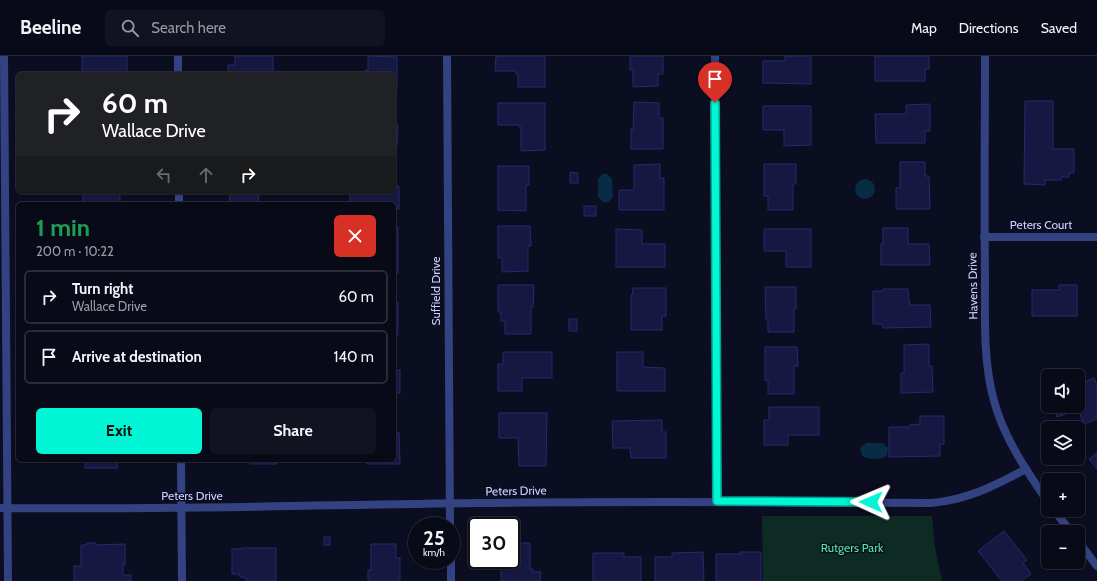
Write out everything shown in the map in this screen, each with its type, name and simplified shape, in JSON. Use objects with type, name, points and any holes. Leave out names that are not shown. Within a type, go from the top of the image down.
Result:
[{"type":"street","points":[[4,56],[4,508],[8,581]]},
{"type":"street","points":[[178,56],[178,72]]},
{"type":"street","name":"Suffield Drive","points":[[447,56],[450,517]]},
{"type":"street","points":[[715,56],[717,501]]},
{"type":"street","name":"Havens Drive","points":[[985,56],[984,237],[986,349],[989,375],[1000,421],[1011,444],[1041,492]]},
{"type":"street","name":"Peters Court","points":[[984,237],[1097,237]]},
{"type":"street","points":[[181,462],[182,581]]},
{"type":"street","name":"Peters Drive","points":[[4,508],[322,507],[717,501],[931,503],[967,497],[1026,469]]},
{"type":"street","points":[[1059,517],[1066,525]]},
{"type":"street","points":[[1085,550],[1097,566]]},
{"type":"street","points":[[451,569],[452,581]]},
{"type":"green space","name":"Rutgers Park","points":[[762,516],[932,516],[935,547],[942,581],[763,581]]},
{"type":"water","points":[[602,174],[607,174],[612,179],[613,197],[609,202],[603,202],[598,197],[598,179]]},
{"type":"water","points":[[861,179],[869,179],[875,185],[875,193],[869,199],[861,199],[855,193],[855,185]]},
{"type":"water","points":[[866,443],[883,443],[888,448],[887,456],[874,459],[862,456],[860,448]]},
{"type":"building","points":[[82,56],[127,56],[127,72],[82,72]]},
{"type":"building","points":[[235,56],[273,56],[273,72],[228,72],[228,65],[235,65]]},
{"type":"building","points":[[368,56],[397,57],[397,89],[396,72],[364,72],[365,70],[368,70]]},
{"type":"building","points":[[496,56],[545,56],[545,87],[518,87],[518,74],[516,74],[516,71],[495,71]]},
{"type":"building","points":[[630,56],[663,56],[663,74],[658,74],[658,86],[633,87],[633,70],[630,70]]},
{"type":"building","points":[[785,56],[811,56],[811,84],[763,83],[763,61],[783,61],[785,60]]},
{"type":"building","points":[[875,56],[929,56],[929,69],[925,69],[925,81],[875,81]]},
{"type":"building","points":[[1025,101],[1053,101],[1053,149],[1074,149],[1074,173],[1069,173],[1069,177],[1061,177],[1061,180],[1045,180],[1045,185],[1024,184]]},
{"type":"building","points":[[634,102],[659,103],[659,118],[663,118],[663,149],[631,149],[631,129],[633,130]]},
{"type":"building","points":[[498,103],[545,103],[545,150],[521,151],[521,127],[519,127],[519,125],[498,125]]},
{"type":"building","points":[[930,104],[930,131],[925,131],[925,143],[876,143],[875,114],[906,114],[906,105]]},
{"type":"building","points":[[763,106],[811,106],[811,145],[784,146],[784,130],[763,130]]},
{"type":"building","points":[[396,125],[398,125],[397,146]]},
{"type":"building","points":[[900,162],[925,162],[925,176],[929,176],[930,209],[896,209],[896,188],[900,188]]},
{"type":"building","points":[[660,164],[660,178],[664,178],[664,210],[619,210],[619,190],[634,190],[634,165]]},
{"type":"building","points":[[764,164],[796,164],[796,184],[793,184],[793,210],[768,210],[768,196],[764,196]]},
{"type":"building","points":[[498,166],[529,166],[529,185],[526,185],[526,211],[498,210]]},
{"type":"building","points":[[570,172],[578,173],[578,183],[570,183]]},
{"type":"building","points":[[396,186],[399,186],[399,209],[396,209],[396,202],[350,202],[350,194],[396,194]]},
{"type":"building","points":[[83,194],[120,194],[120,202],[83,202]]},
{"type":"building","points":[[230,194],[259,194],[258,202],[229,202]]},
{"type":"building","points":[[584,206],[596,206],[596,216],[584,216]]},
{"type":"building","points":[[498,226],[530,226],[531,246],[528,246],[528,271],[502,272],[502,258],[498,258]]},
{"type":"building","points":[[396,227],[398,227],[398,273],[396,273]]},
{"type":"building","points":[[883,228],[908,228],[908,244],[929,244],[930,265],[881,265]]},
{"type":"building","points":[[616,229],[642,230],[642,244],[665,244],[665,267],[616,267]]},
{"type":"building","points":[[764,229],[811,229],[811,267],[786,267],[786,251],[764,251]]},
{"type":"building","points":[[498,285],[534,285],[533,307],[531,307],[531,334],[505,334],[505,321],[501,321],[501,312],[498,312]]},
{"type":"building","points":[[1059,285],[1077,285],[1077,316],[1032,316],[1032,290],[1059,290]]},
{"type":"building","points":[[765,287],[796,287],[794,332],[768,332]]},
{"type":"building","points":[[633,288],[666,288],[666,316],[662,316],[662,330],[631,330],[631,295]]},
{"type":"building","points":[[883,289],[908,289],[910,305],[930,305],[931,327],[883,328],[882,324],[873,324],[873,291],[883,291]]},
{"type":"building","points":[[396,302],[398,302],[398,335],[396,335]]},
{"type":"building","points":[[569,319],[577,319],[577,331],[569,331]]},
{"type":"building","points":[[929,344],[929,366],[932,366],[933,392],[901,393],[901,373],[904,373],[904,345]]},
{"type":"building","points":[[765,347],[797,347],[798,366],[794,366],[794,394],[768,394],[768,380],[765,380]]},
{"type":"building","points":[[503,352],[552,352],[552,378],[522,378],[522,391],[498,391],[498,364],[503,364]]},
{"type":"building","points":[[617,352],[643,352],[643,367],[665,368],[665,391],[617,391]]},
{"type":"building","points":[[396,370],[400,370],[400,393],[396,393]]},
{"type":"building","points":[[1094,378],[1097,385],[1097,419],[1085,424],[1085,421],[1083,421],[1079,413],[1085,413],[1085,382]]},
{"type":"building","points":[[769,407],[819,407],[819,435],[788,435],[788,445],[764,445],[764,420],[769,420]]},
{"type":"building","points":[[499,413],[547,413],[546,466],[519,466],[518,438],[499,438]]},
{"type":"building","points":[[1056,413],[1068,413],[1057,417]]},
{"type":"building","points":[[920,416],[944,416],[944,444],[940,444],[940,456],[889,457],[889,427],[909,427],[910,425],[920,424]]},
{"type":"building","points":[[662,420],[662,432],[666,432],[666,458],[631,458],[630,448],[613,448],[612,421]]},
{"type":"building","points":[[399,432],[400,464],[367,464],[367,462],[396,462],[396,433]]},
{"type":"building","points":[[1097,453],[1097,469],[1089,459]]},
{"type":"building","points":[[85,462],[117,462],[117,468],[85,468]]},
{"type":"building","points":[[250,462],[277,462],[277,464],[250,464]]},
{"type":"building","points":[[1004,531],[1027,560],[1023,563],[1031,574],[1021,581],[1002,581],[978,551]]},
{"type":"building","points":[[324,537],[330,537],[330,545],[324,545]]},
{"type":"building","points":[[87,543],[96,543],[96,545],[125,544],[125,565],[123,565],[123,575],[131,575],[131,581],[74,581],[74,566],[81,566],[81,545],[87,545]]},
{"type":"building","points":[[520,543],[530,543],[530,569],[533,569],[533,572],[541,572],[540,581],[501,581],[501,569],[520,569]]},
{"type":"building","points":[[371,544],[396,544],[396,558],[400,558],[400,581],[368,581],[368,570],[371,570]]},
{"type":"building","points":[[276,548],[276,581],[246,581],[246,578],[240,577],[239,574],[232,574],[232,549]]},
{"type":"building","points":[[703,552],[704,581],[655,581],[655,557],[672,557],[672,553]]},
{"type":"building","points":[[740,552],[761,552],[761,581],[716,581],[716,554],[741,554]]},
{"type":"building","points":[[593,553],[624,553],[624,557],[641,557],[641,581],[593,581]]},
{"type":"route","points":[[715,103],[717,501],[871,502]]}]
